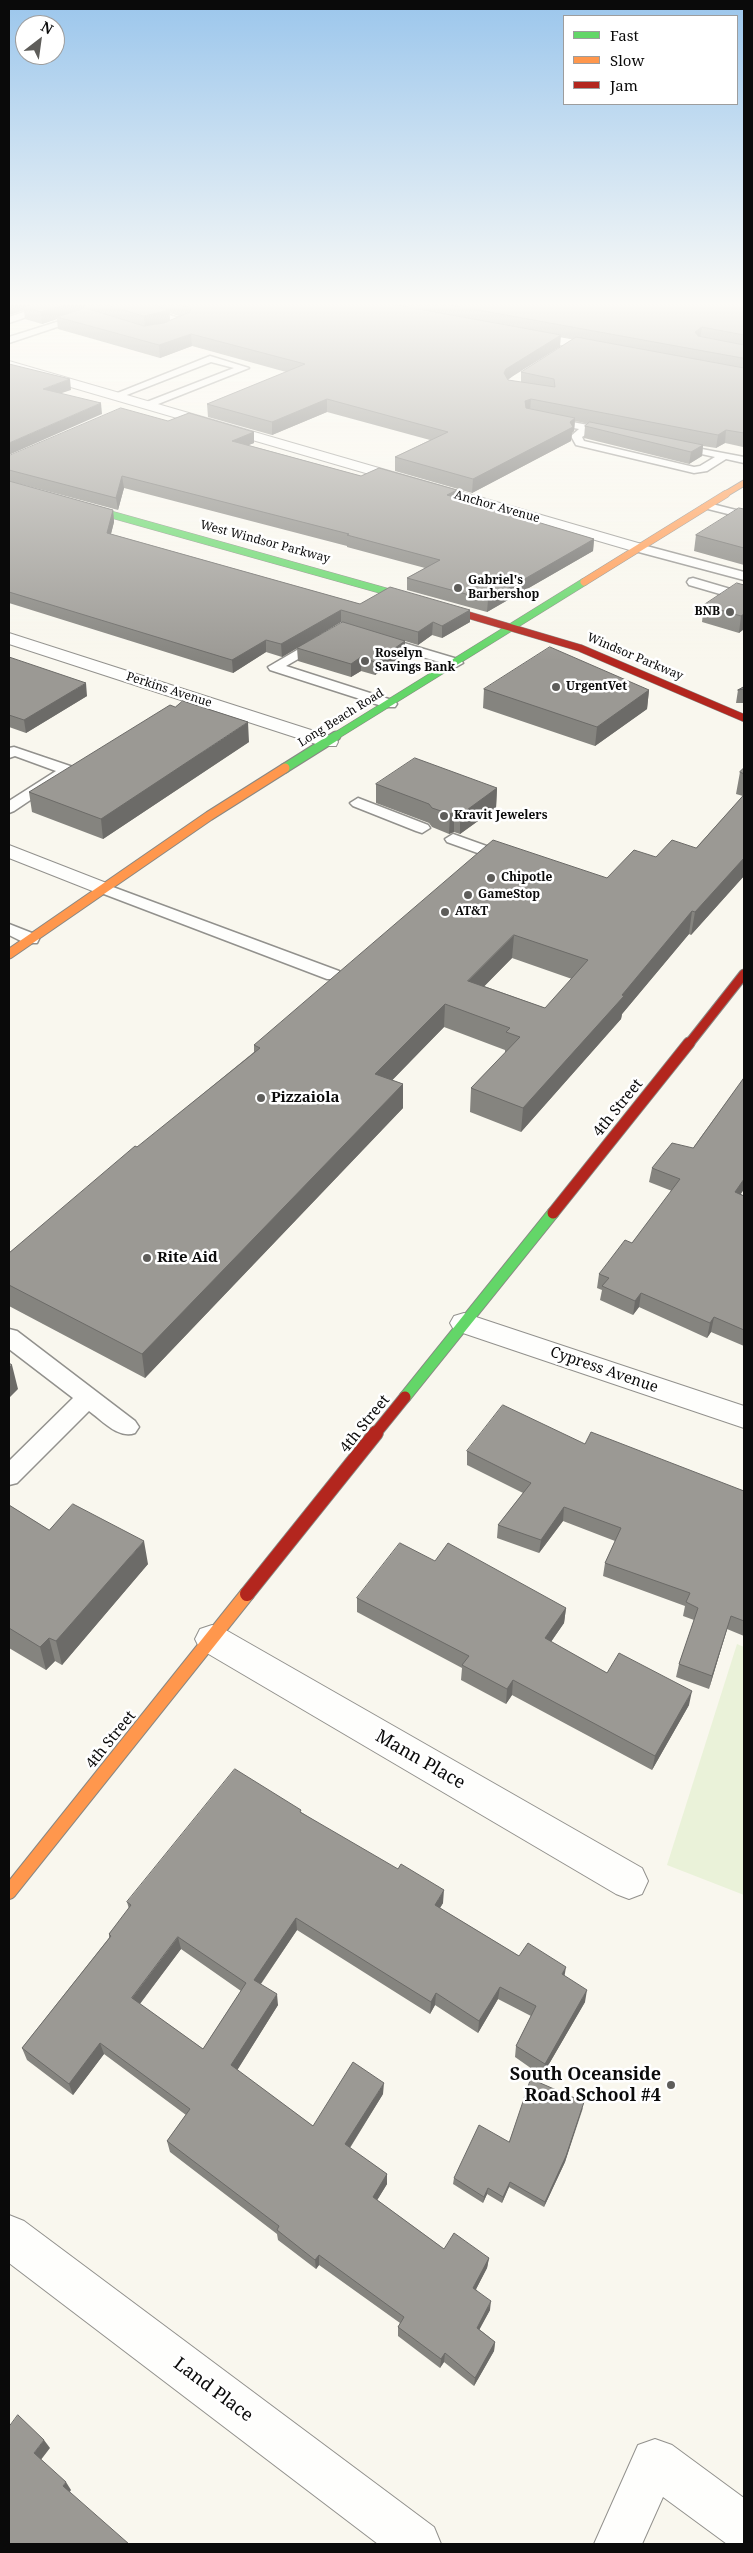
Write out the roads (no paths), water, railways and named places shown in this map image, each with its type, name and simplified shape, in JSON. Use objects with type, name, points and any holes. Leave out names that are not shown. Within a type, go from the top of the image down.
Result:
[{"type":"street","name":"Anchor Avenue","points":[[210,423],[639,548]]},
{"type":"street","name":"Long Beach Road","points":[[9,954],[102,888],[209,816],[744,483]]},
{"type":"street","name":"West Windsor Parkway","points":[[9,486],[514,627]]},
{"type":"street","name":"Windsor Parkway","points":[[514,627],[580,648],[744,718]]},
{"type":"street","name":"Perkins Avenue","points":[[9,638],[329,742]]},
{"type":"street","points":[[9,851],[102,888]]},
{"type":"street","name":"4th Street","points":[[9,1892],[744,974]]},
{"type":"street","name":"Cypress Avenue","points":[[464,1323],[744,1418]]},
{"type":"street","name":"Mann Place","points":[[212,1639],[629,1881]]},
{"type":"street","name":"Land Place","points":[[9,2236],[417,2544]]},
{"type":"street","points":[[618,2544],[655,2462],[744,2527]]},
{"type":"lane","points":[[565,423],[625,435]]},
{"type":"lane","points":[[588,428],[576,436],[580,442],[683,469],[703,469],[726,456]]},
{"type":"lane","points":[[662,443],[744,460]]},
{"type":"lane","points":[[708,506],[744,515]]},
{"type":"lane","points":[[639,548],[744,576]]},
{"type":"lane","points":[[693,582],[744,597]]},
{"type":"lane","points":[[334,633],[275,667],[390,704]]},
{"type":"lane","points":[[361,634],[456,662]]},
{"type":"lane","points":[[9,754],[14,751],[68,770],[9,808]]},
{"type":"lane","points":[[358,803],[422,828]]},
{"type":"lane","points":[[453,839],[486,851]]},
{"type":"lane","points":[[102,888],[333,975]]},
{"type":"lane","points":[[9,929],[31,939]]},
{"type":"lane","points":[[9,1337],[127,1427]]},
{"type":"lane","points":[[9,1476],[88,1398]]},
{"type":"place","name":"Gabriel's Barbershop","points":[[458,588]]},
{"type":"place","name":"BNB","points":[[730,612]]},
{"type":"place","name":"Roselyn Savings Bank","points":[[365,661]]},
{"type":"place","name":"UrgentVet","points":[[556,687]]},
{"type":"place","name":"Kravit Jewelers","points":[[444,816]]},
{"type":"place","name":"Chipotle","points":[[491,878]]},
{"type":"place","name":"GameStop","points":[[468,895]]},
{"type":"place","name":"AT&T","points":[[445,912]]},
{"type":"place","name":"Pizzaiola","points":[[261,1098]]},
{"type":"place","name":"Rite Aid","points":[[147,1258]]},
{"type":"place","name":"South Oceanside Road School #4","points":[[671,2085]]}]
